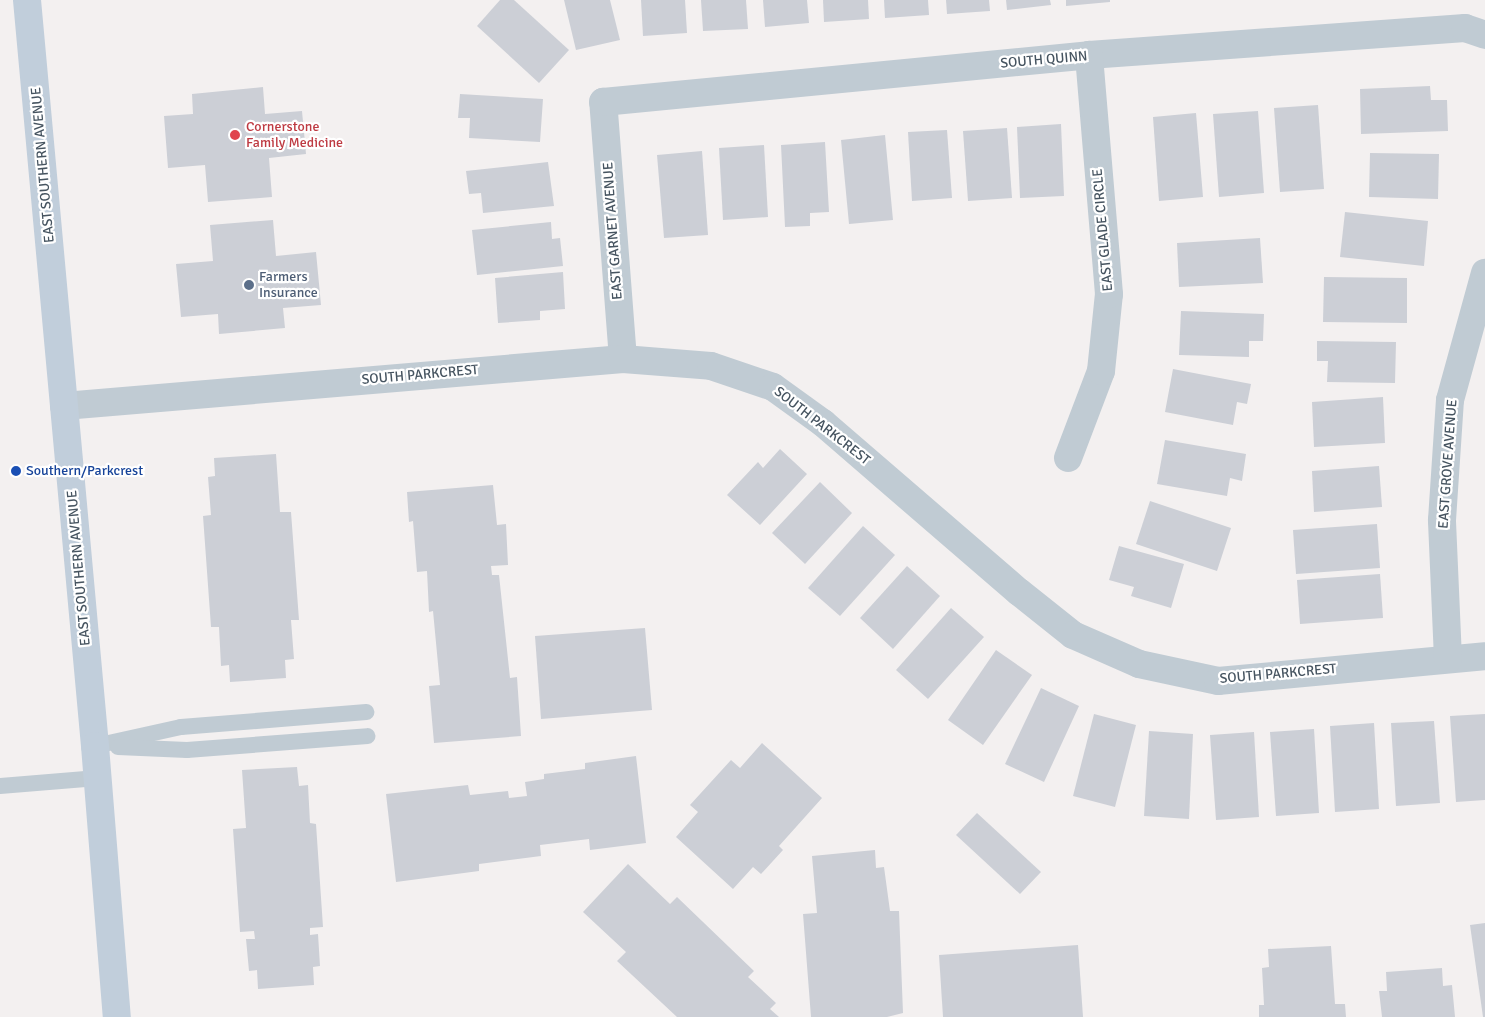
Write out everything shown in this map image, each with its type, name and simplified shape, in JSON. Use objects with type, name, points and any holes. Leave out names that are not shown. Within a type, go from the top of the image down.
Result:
[{"type":"main road","name":"EAST SOUTHERN AVENUE","points":[[27,0],[96,746],[117,1017]]},
{"type":"street","name":"SOUTH QUINN","points":[[603,102],[1089,55],[1465,28],[1485,35]]},
{"type":"street","name":"EAST GLADE CIRCLE","points":[[1068,458],[1101,371],[1110,294],[1089,55]]},
{"type":"street","name":"EAST GARNET AVENUE","points":[[603,102],[623,359]]},
{"type":"street","name":"EAST GROVE AVENUE","points":[[1448,659],[1442,520],[1450,400],[1485,273]]},
{"type":"street","name":"SOUTH PARKCREST","points":[[64,406],[623,359],[711,366],[773,387],[823,423],[1019,592],[1072,635],[1139,664],[1218,681],[1485,656]]},
{"type":"lane","points":[[96,746],[181,727],[366,712]]},
{"type":"lane","points":[[96,746],[187,750],[368,736]]},
{"type":"lane","points":[[0,786],[98,778]]},
{"type":"building","points":[[500,0],[514,0],[569,50],[539,83],[477,26]]},
{"type":"building","points":[[564,0],[610,0],[620,40],[576,50]]},
{"type":"building","points":[[641,0],[685,0],[687,33],[643,36]]},
{"type":"building","points":[[701,0],[746,0],[748,29],[703,31]]},
{"type":"building","points":[[763,0],[807,0],[809,23],[765,27]]},
{"type":"building","points":[[823,0],[868,0],[869,19],[824,22]]},
{"type":"building","points":[[884,0],[928,0],[929,15],[885,18]]},
{"type":"building","points":[[946,0],[989,0],[990,11],[947,14]]},
{"type":"building","points":[[1006,0],[1050,0],[1051,5],[1007,10]]},
{"type":"building","points":[[1066,0],[1110,0],[1110,2],[1066,6]]},
{"type":"building","points":[[1430,86],[1431,100],[1447,100],[1448,131],[1361,134],[1360,89]]},
{"type":"building","name":"Cornerstone Family Medicine","points":[[263,87],[265,114],[302,111],[306,154],[269,158],[272,197],[208,202],[205,165],[168,168],[164,116],[193,114],[192,94]]},
{"type":"building","points":[[460,94],[543,99],[540,142],[469,138],[470,118],[458,118]]},
{"type":"building","points":[[1318,105],[1324,189],[1280,192],[1274,108]]},
{"type":"building","points":[[1258,111],[1264,193],[1219,197],[1213,114]]},
{"type":"building","points":[[1196,113],[1203,197],[1159,201],[1153,117]]},
{"type":"building","points":[[1061,124],[1064,196],[1020,198],[1017,127]]},
{"type":"building","points":[[1007,128],[1012,198],[968,201],[963,131]]},
{"type":"building","points":[[947,130],[952,198],[912,201],[908,132]]},
{"type":"building","points":[[885,135],[893,220],[849,224],[841,140]]},
{"type":"building","points":[[825,142],[829,212],[810,213],[810,226],[785,227],[781,145]]},
{"type":"building","points":[[764,145],[768,217],[723,220],[719,148]]},
{"type":"building","points":[[702,151],[708,235],[664,238],[657,155]]},
{"type":"building","points":[[1370,153],[1439,154],[1438,199],[1369,197]]},
{"type":"building","points":[[548,162],[554,206],[483,213],[481,193],[469,194],[466,171]]},
{"type":"building","points":[[1345,212],[1428,221],[1424,266],[1340,257]]},
{"type":"building","name":"Farmers Insurance","points":[[273,220],[276,256],[316,252],[321,305],[283,308],[285,328],[219,334],[218,314],[181,317],[176,264],[213,261],[210,225]]},
{"type":"building","points":[[551,222],[552,239],[560,238],[563,266],[477,275],[472,230]]},
{"type":"building","points":[[1260,238],[1263,283],[1179,287],[1177,243]]},
{"type":"building","points":[[563,272],[565,309],[540,311],[540,320],[498,323],[495,278]]},
{"type":"building","points":[[1324,277],[1407,278],[1407,323],[1323,322]]},
{"type":"building","points":[[1181,311],[1264,314],[1263,341],[1249,341],[1249,357],[1179,355]]},
{"type":"building","points":[[1317,341],[1396,342],[1395,383],[1327,382],[1328,361],[1317,361]]},
{"type":"building","points":[[1173,369],[1251,384],[1247,404],[1237,402],[1233,425],[1165,412]]},
{"type":"building","points":[[1383,397],[1385,443],[1314,447],[1312,402]]},
{"type":"building","points":[[1165,440],[1246,454],[1242,481],[1230,478],[1227,496],[1157,484]]},
{"type":"building","points":[[780,449],[807,474],[760,525],[727,495],[758,462],[763,468]]},
{"type":"building","points":[[276,454],[280,512],[291,512],[299,620],[291,620],[294,659],[285,660],[286,678],[230,682],[229,665],[221,666],[219,627],[211,627],[203,516],[211,515],[208,477],[215,476],[214,458]]},
{"type":"building","points":[[1379,466],[1382,507],[1314,512],[1312,471]]},
{"type":"building","points":[[820,482],[852,513],[805,564],[772,533]]},
{"type":"building","points":[[493,485],[497,525],[506,524],[508,565],[491,566],[492,575],[499,575],[510,678],[517,677],[521,736],[434,743],[429,686],[440,685],[433,611],[429,612],[427,571],[417,572],[413,521],[409,522],[407,492]]},
{"type":"building","points":[[1150,501],[1231,528],[1217,571],[1136,544]]},
{"type":"building","points":[[1377,524],[1380,568],[1296,574],[1293,530]]},
{"type":"building","points":[[863,526],[895,555],[840,616],[808,588]]},
{"type":"building","points":[[1119,546],[1184,564],[1171,608],[1131,596],[1134,587],[1109,580]]},
{"type":"building","points":[[907,566],[940,596],[893,649],[860,618]]},
{"type":"building","points":[[1380,574],[1383,618],[1300,624],[1297,580]]},
{"type":"building","points":[[951,608],[984,637],[928,699],[896,670]]},
{"type":"building","points":[[645,628],[652,710],[541,719],[535,636]]},
{"type":"building","points":[[996,650],[1032,675],[983,745],[948,720]]},
{"type":"building","points":[[1041,688],[1079,706],[1044,782],[1005,764]]},
{"type":"building","points":[[1094,714],[1136,725],[1115,807],[1073,796]]},
{"type":"building","points":[[1485,714],[1485,800],[1456,802],[1450,716]]},
{"type":"building","points":[[1434,721],[1440,803],[1396,806],[1391,723]]},
{"type":"building","points":[[1374,723],[1379,809],[1335,812],[1330,726]]},
{"type":"building","points":[[1314,729],[1319,813],[1276,816],[1270,732]]},
{"type":"building","points":[[1149,731],[1193,734],[1189,819],[1144,816]]},
{"type":"building","points":[[1254,732],[1259,817],[1216,820],[1210,735]]},
{"type":"building","points":[[762,743],[822,798],[779,846],[783,850],[761,874],[753,867],[733,889],[676,837],[698,812],[690,805],[731,760],[740,768]]},
{"type":"building","points":[[636,756],[646,843],[590,850],[589,839],[540,845],[541,856],[479,864],[479,871],[396,882],[386,794],[468,785],[470,795],[508,791],[509,798],[527,796],[525,782],[544,779],[544,774],[585,769],[585,763]]},
{"type":"building","points":[[297,767],[299,786],[308,785],[310,823],[316,824],[323,927],[310,928],[310,935],[318,934],[320,966],[313,967],[314,985],[258,989],[257,970],[249,971],[246,939],[255,939],[254,931],[240,932],[233,829],[246,828],[242,770]]},
{"type":"building","points":[[977,813],[1041,872],[1020,894],[956,835]]},
{"type":"building","points":[[875,850],[876,868],[884,867],[890,911],[899,911],[903,1013],[887,1017],[811,1017],[803,914],[817,913],[812,856]]},
{"type":"building","points":[[628,864],[670,904],[677,897],[754,971],[748,977],[776,1003],[770,1009],[779,1017],[677,1017],[617,961],[626,952],[583,912]]},
{"type":"building","points":[[1485,923],[1485,1017],[1483,1017],[1470,925]]},
{"type":"building","points":[[1078,945],[1083,1017],[943,1017],[939,955]]},
{"type":"building","points":[[1331,946],[1335,1004],[1345,1004],[1346,1017],[1259,1017],[1259,1005],[1264,1005],[1262,968],[1269,967],[1268,949]]},
{"type":"building","points":[[1442,968],[1443,986],[1452,985],[1455,1017],[1382,1017],[1379,991],[1387,991],[1386,972]]},
{"type":"place","name":"Cornerstone Family Medicine","points":[[235,135]]},
{"type":"place","name":"Farmers Insurance","points":[[249,285]]},
{"type":"place","name":"Southern/Parkcrest","points":[[16,471]]}]
